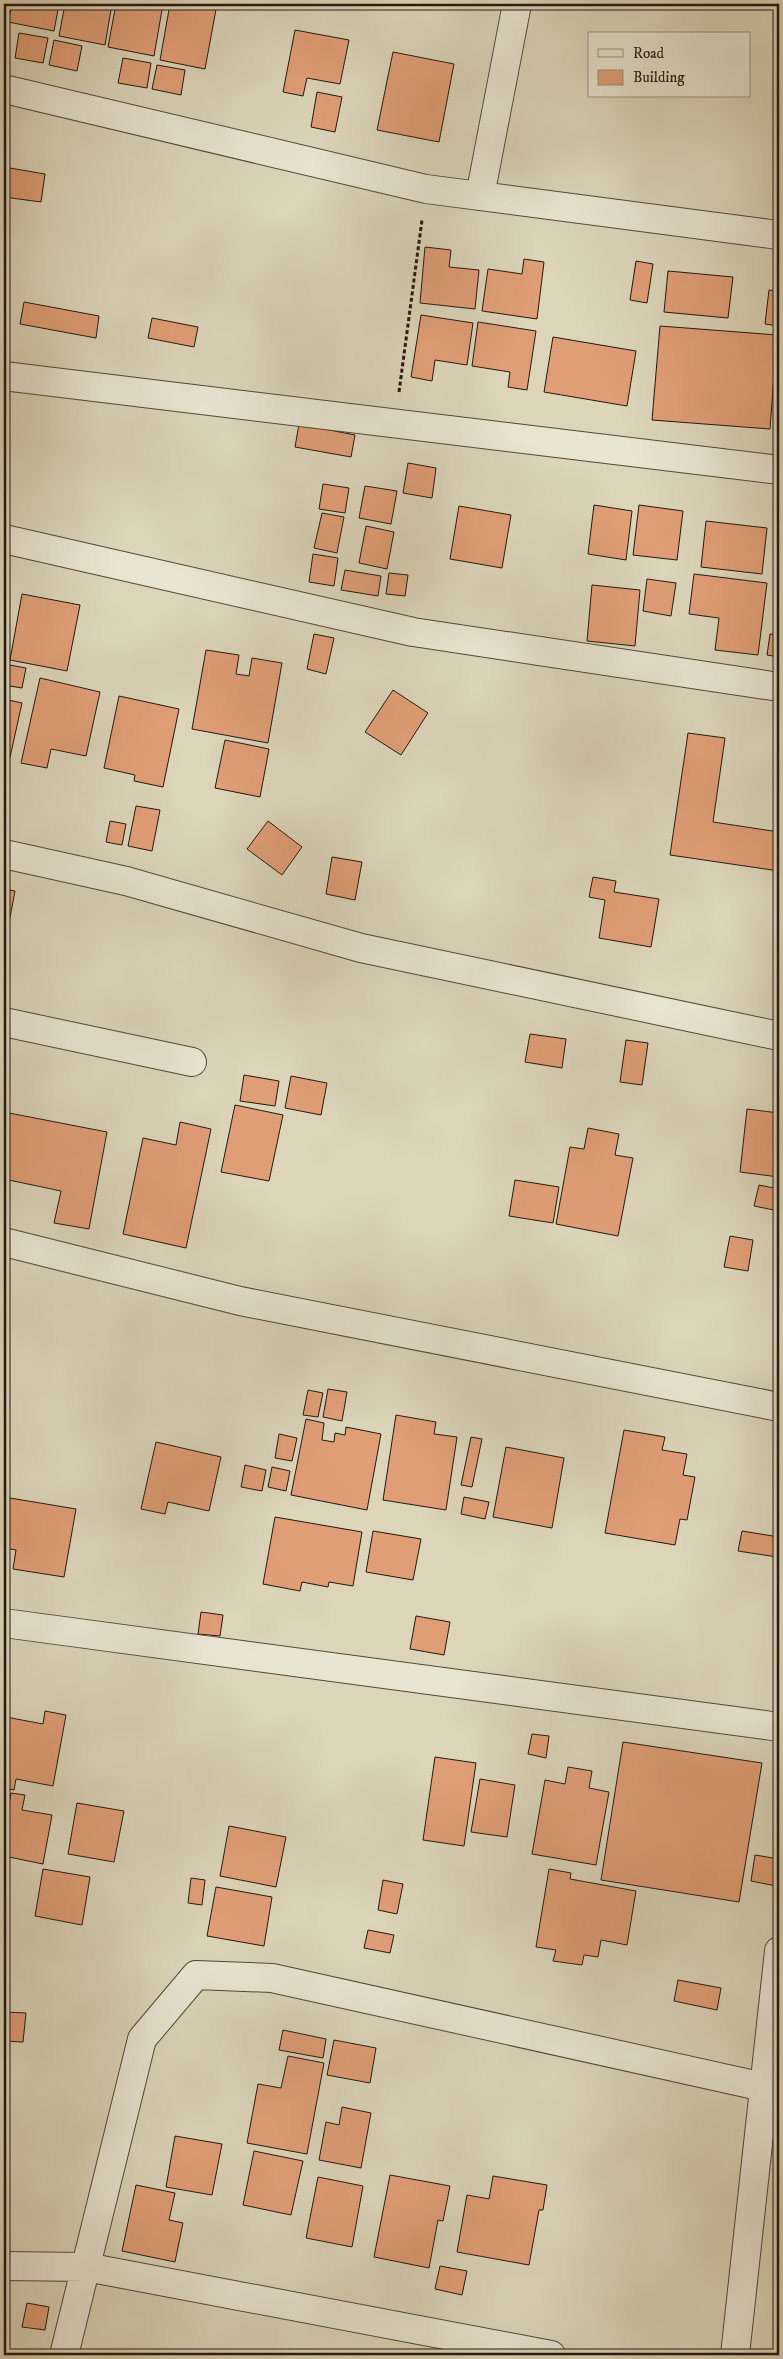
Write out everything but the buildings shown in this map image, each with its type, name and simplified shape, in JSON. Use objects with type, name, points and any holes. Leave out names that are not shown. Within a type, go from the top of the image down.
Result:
[{"type":"street","points":[[480,196],[516,4]]},
{"type":"street","points":[[4,89],[426,189],[779,235]]},
{"type":"street","points":[[4,376],[779,470]]},
{"type":"street","points":[[4,539],[413,632],[779,687]]},
{"type":"street","points":[[4,854],[126,881],[361,948],[779,1036]]},
{"type":"street","points":[[4,1022],[192,1062]]},
{"type":"street","points":[[4,1242],[240,1301],[779,1407]]},
{"type":"street","points":[[4,1623],[779,1727]]},
{"type":"street","points":[[735,2355],[779,1951]]},
{"type":"street","points":[[64,2355],[142,2039],[196,1976],[272,1978],[764,2087]]},
{"type":"street","points":[[4,2266],[86,2267],[551,2355]]},
{"type":"path","points":[[394,423],[426,189]]}]
